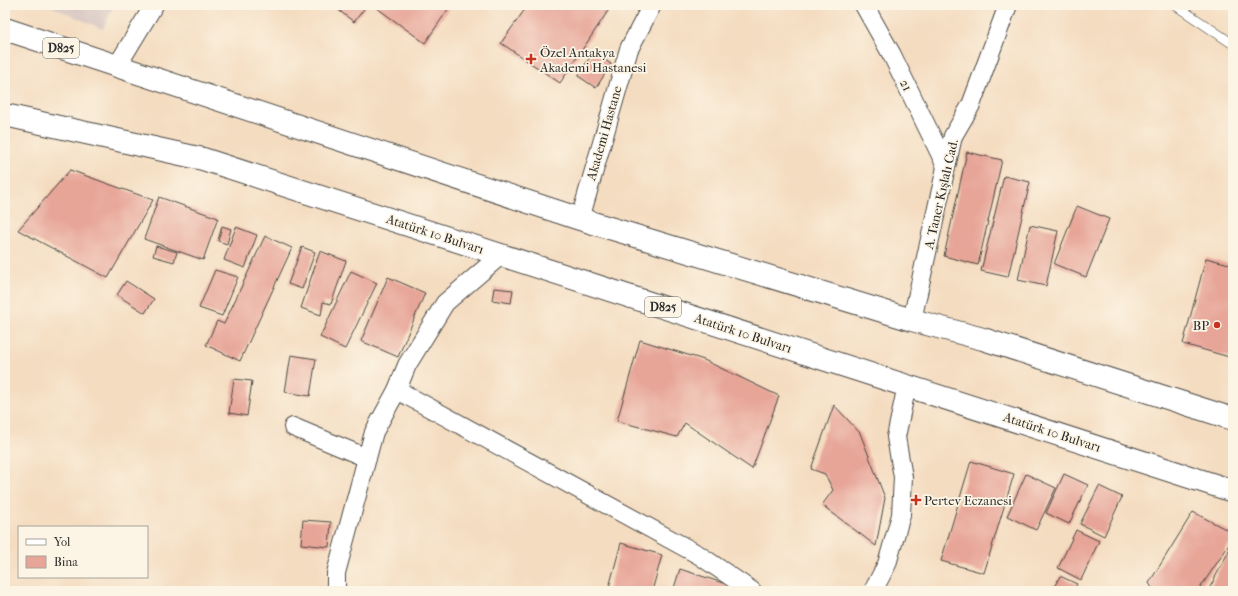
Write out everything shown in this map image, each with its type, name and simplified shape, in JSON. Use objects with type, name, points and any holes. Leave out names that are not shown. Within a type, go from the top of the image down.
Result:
[{"type":"highway","name":"D825","points":[[5,29],[580,219],[912,320],[983,339],[1233,419]]},
{"type":"highway","name":"Atatürk 10 Bulvarı","points":[[5,115],[203,158],[1233,491]]},
{"type":"street","points":[[117,66],[154,5]]},
{"type":"street","name":"Akademi Hastane","points":[[580,219],[629,49],[652,5]]},
{"type":"street","name":"21","points":[[864,5],[892,55],[946,166]]},
{"type":"street","name":"A. Taner Kışlalı Cad.","points":[[912,320],[953,136],[971,105],[1008,5]]},
{"type":"street","points":[[336,591],[336,573],[374,432],[407,365],[445,302],[501,255]]},
{"type":"street","points":[[873,591],[887,564],[901,515],[903,477],[896,437],[907,385]]},
{"type":"street","points":[[396,390],[699,555],[752,591]]},
{"type":"street","points":[[294,427],[367,458]]},
{"type":"lane","points":[[1175,5],[1233,44]]},
{"type":"shaded area","points":[[48,5],[114,5],[103,29]]},
{"type":"building","points":[[332,5],[367,5],[354,22]]},
{"type":"building","points":[[380,5],[451,5],[425,43],[377,8]]},
{"type":"building","points":[[528,5],[612,5],[560,83],[501,43]]},
{"type":"building","points":[[593,52],[611,64],[596,88],[578,76]]},
{"type":"building","points":[[967,152],[1002,160],[978,265],[944,256]]},
{"type":"building","points":[[70,170],[153,200],[108,278],[18,230]]},
{"type":"building","points":[[1004,176],[1030,182],[1008,277],[981,271]]},
{"type":"building","points":[[159,197],[218,218],[203,260],[144,239]]},
{"type":"building","points":[[1077,206],[1109,219],[1086,277],[1054,264]]},
{"type":"building","points":[[1030,225],[1058,231],[1046,286],[1018,280]]},
{"type":"building","points":[[222,226],[231,229],[227,244],[218,241]]},
{"type":"building","points":[[236,227],[257,235],[245,268],[224,260]]},
{"type":"building","points":[[265,236],[292,248],[240,361],[206,345],[217,321],[224,324]]},
{"type":"building","points":[[156,246],[177,252],[174,262],[153,256]]},
{"type":"building","points":[[302,247],[315,252],[302,289],[288,284]]},
{"type":"building","points":[[320,251],[346,261],[331,304],[323,302],[321,315],[301,308]]},
{"type":"building","points":[[1206,258],[1233,265],[1233,358],[1183,344]]},
{"type":"building","points":[[215,270],[238,277],[222,316],[199,308]]},
{"type":"building","points":[[351,271],[377,283],[345,349],[320,337]]},
{"type":"building","points":[[388,277],[425,293],[398,357],[361,341]]},
{"type":"building","points":[[126,281],[154,299],[145,313],[117,295]]},
{"type":"building","points":[[494,288],[513,290],[511,303],[492,300]]},
{"type":"building","points":[[640,340],[704,360],[779,396],[752,469],[685,423],[677,437],[617,421]]},
{"type":"building","points":[[291,355],[316,359],[310,396],[285,392]]},
{"type":"building","points":[[234,379],[252,381],[247,416],[229,413]]},
{"type":"building","points":[[834,405],[860,433],[885,498],[876,546],[822,505],[833,490],[825,474],[811,469]]},
{"type":"building","points":[[971,461],[1014,474],[984,573],[941,561]]},
{"type":"building","points":[[1026,474],[1056,488],[1036,530],[1007,516]]},
{"type":"building","points":[[1064,474],[1088,485],[1069,524],[1046,513]]},
{"type":"building","points":[[1099,486],[1122,497],[1104,536],[1080,524]]},
{"type":"building","points":[[1193,512],[1233,533],[1233,539],[1198,591],[1154,591],[1149,583]]},
{"type":"building","points":[[303,520],[331,522],[329,547],[301,544]]},
{"type":"building","points":[[1076,530],[1099,541],[1081,580],[1058,568]]},
{"type":"building","points":[[621,543],[662,555],[652,591],[608,591]]},
{"type":"building","points":[[1233,543],[1233,591],[1208,591]]},
{"type":"building","points":[[680,569],[729,585],[727,591],[673,591]]},
{"type":"building","points":[[1060,576],[1077,584],[1073,591],[1052,591]]},
{"type":"place","name":"Özel Antakya Akademi Hastanesi","points":[[531,59]]},
{"type":"place","name":"BP","points":[[1217,325]]},
{"type":"place","name":"Pertev Eczanesi","points":[[916,500]]}]
